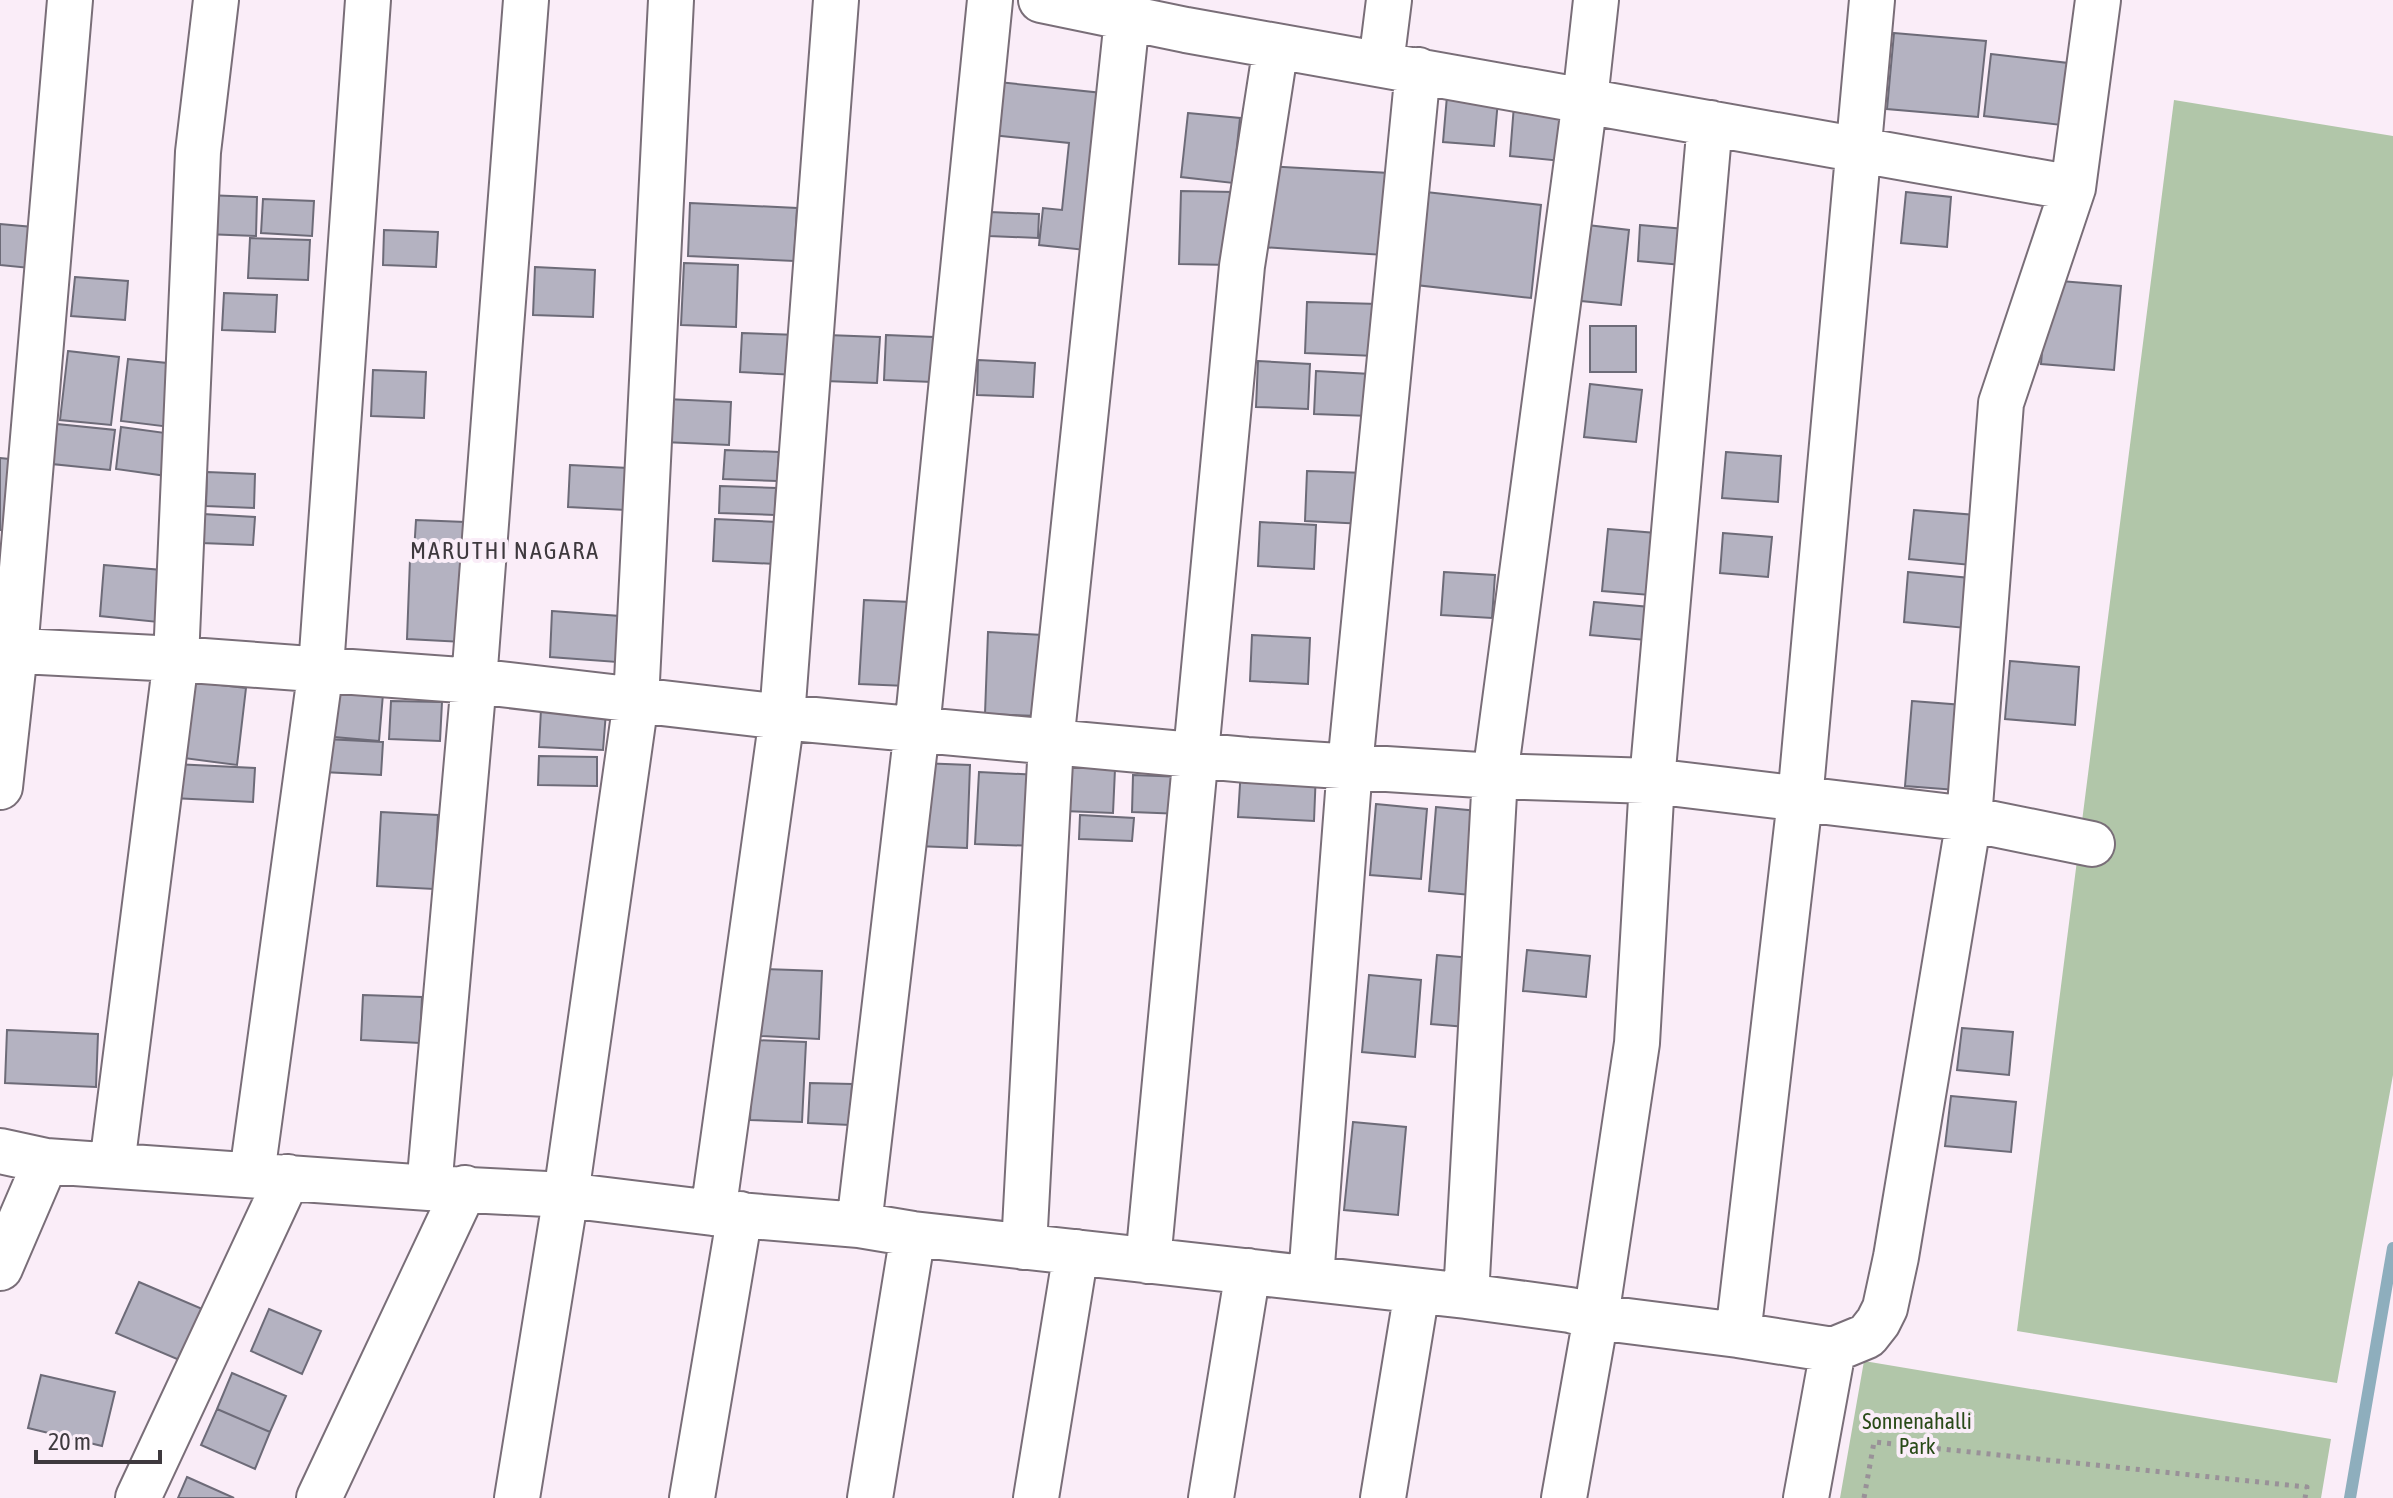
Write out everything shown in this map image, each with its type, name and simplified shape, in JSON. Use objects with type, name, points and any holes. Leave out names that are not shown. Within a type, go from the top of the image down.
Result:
[{"type":"street","points":[[0,787],[8,651],[70,0]]},
{"type":"street","points":[[112,1165],[176,659],[198,152],[216,0]]},
{"type":"street","points":[[138,1498],[270,1175],[321,668],[368,0]]},
{"type":"street","points":[[319,1498],[447,1188],[474,681],[526,0]]},
{"type":"street","points":[[517,1498],[566,1195],[636,701],[671,0]]},
{"type":"street","points":[[692,1498],[782,717],[836,0]]},
{"type":"street","points":[[859,1225],[917,729],[990,0]]},
{"type":"street","points":[[1041,0],[1127,19],[1188,15],[1276,46],[2073,188]]},
{"type":"street","points":[[1311,1278],[1399,67],[1389,0]]},
{"type":"street","points":[[1466,1296],[1495,776],[1596,0]]},
{"type":"street","points":[[1738,1335],[1800,800],[1872,0]]},
{"type":"street","points":[[0,1151],[46,1161],[566,1195],[859,1225],[1024,1247],[1466,1296],[1833,1350],[1867,1336],[1885,1308],[1896,1257],[1969,819],[2001,403],[2073,188],[2098,0]]},
{"type":"street","points":[[1024,1247],[1051,743],[1127,19]]},
{"type":"street","points":[[1148,1261],[1242,266],[1276,46]]},
{"type":"street","points":[[1564,1498],[1596,1317],[1637,1043],[1652,781],[1710,123]]},
{"type":"street","points":[[8,651],[321,668],[474,681],[782,717],[1198,756],[1495,776],[1652,781],[1969,819],[2092,844]]},
{"type":"street","points":[[0,1268],[46,1161]]},
{"type":"street","points":[[870,1498],[913,1234]]},
{"type":"street","points":[[1036,1498],[1076,1252]]},
{"type":"street","points":[[1211,1498],[1248,1271]]},
{"type":"street","points":[[1383,1498],[1417,1291]]},
{"type":"street","points":[[1806,1498],[1833,1350]]},
{"type":"path","points":[[1864,1498],[1874,1442],[2307,1487],[2305,1498]]},
{"type":"green space","points":[[2174,100],[2393,136],[2393,1075],[2337,1383],[2017,1331]]},
{"type":"green space","name":"Sonnenahalli Park","points":[[1864,1361],[2331,1439],[2321,1498],[1840,1498]]},
{"type":"building","points":[[1894,33],[1986,41],[1978,117],[1887,109]]},
{"type":"building","points":[[1991,54],[2068,63],[2061,125],[1984,116]]},
{"type":"building","points":[[998,82],[1112,94],[1095,251],[1039,245],[1043,208],[1062,210],[1069,143],[992,135]]},
{"type":"building","points":[[1447,96],[1498,100],[1494,146],[1443,142]]},
{"type":"building","points":[[1514,105],[1566,109],[1562,161],[1510,156]]},
{"type":"building","points":[[1188,113],[1240,118],[1233,183],[1181,177]]},
{"type":"building","points":[[1266,166],[1389,173],[1384,255],[1261,247]]},
{"type":"building","points":[[1181,191],[1234,192],[1231,265],[1179,264]]},
{"type":"building","points":[[1426,192],[1541,205],[1531,298],[1416,285]]},
{"type":"building","points":[[1906,192],[1951,197],[1947,247],[1901,243]]},
{"type":"building","points":[[206,195],[257,197],[256,236],[205,234]]},
{"type":"building","points":[[263,199],[314,201],[312,236],[261,233]]},
{"type":"building","points":[[690,203],[797,208],[794,261],[688,256]]},
{"type":"building","points":[[990,212],[1039,214],[1038,238],[989,236]]},
{"type":"building","points":[[0,224],[44,228],[40,269],[0,265]]},
{"type":"building","points":[[1579,224],[1629,230],[1621,305],[1571,300]]},
{"type":"building","points":[[1640,225],[1696,230],[1693,266],[1638,261]]},
{"type":"building","points":[[384,230],[438,232],[436,267],[383,265]]},
{"type":"building","points":[[250,238],[310,240],[308,280],[248,278]]},
{"type":"building","points":[[684,263],[738,265],[736,327],[681,325]]},
{"type":"building","points":[[535,267],[595,270],[593,317],[533,315]]},
{"type":"building","points":[[75,277],[128,281],[125,320],[71,316]]},
{"type":"building","points":[[2048,280],[2121,286],[2114,370],[2041,364]]},
{"type":"building","points":[[224,293],[277,295],[275,332],[222,330]]},
{"type":"building","points":[[1307,302],[1378,304],[1375,356],[1305,353]]},
{"type":"building","points":[[1590,326],[1636,326],[1636,372],[1590,372]]},
{"type":"building","points":[[742,333],[799,335],[797,375],[740,372]]},
{"type":"building","points":[[827,335],[880,337],[877,383],[825,381]]},
{"type":"building","points":[[886,335],[934,337],[932,382],[884,380]]},
{"type":"building","points":[[68,351],[119,357],[111,425],[60,420]]},
{"type":"building","points":[[128,359],[177,364],[170,427],[121,421]]},
{"type":"building","points":[[978,360],[1035,363],[1033,397],[977,395]]},
{"type":"building","points":[[1258,361],[1310,364],[1308,409],[1256,407]]},
{"type":"building","points":[[373,370],[426,372],[424,418],[371,416]]},
{"type":"building","points":[[1316,371],[1371,374],[1370,416],[1314,414]]},
{"type":"building","points":[[1590,384],[1642,390],[1636,442],[1584,437]]},
{"type":"building","points":[[666,399],[731,402],[729,445],[664,442]]},
{"type":"building","points":[[57,424],[115,430],[110,470],[52,464]]},
{"type":"building","points":[[121,427],[180,435],[174,477],[116,469]]},
{"type":"building","points":[[725,450],[779,452],[777,481],[723,479]]},
{"type":"building","points":[[1726,452],[1781,456],[1778,502],[1722,498]]},
{"type":"building","points":[[0,458],[19,460],[13,531],[0,530]]},
{"type":"building","points":[[570,465],[628,468],[626,510],[568,507]]},
{"type":"building","points":[[1307,471],[1367,473],[1365,524],[1305,521]]},
{"type":"building","points":[[207,472],[255,474],[254,508],[206,506]]},
{"type":"building","points":[[720,486],[776,488],[775,515],[719,513]]},
{"type":"building","points":[[1914,510],[1976,515],[1971,565],[1909,559]]},
{"type":"building","points":[[203,514],[255,517],[253,545],[201,543]]},
{"type":"building","points":[[715,519],[777,522],[775,564],[713,561]]},
{"type":"building","points":[[416,520],[465,522],[464,554],[414,552]]},
{"type":"building","points":[[1260,522],[1316,525],[1314,569],[1258,566]]},
{"type":"building","points":[[1608,529],[1656,533],[1650,595],[1602,591]]},
{"type":"building","points":[[1723,533],[1772,537],[1768,577],[1720,573]]},
{"type":"building","points":[[410,559],[467,561],[463,642],[407,639]]},
{"type":"building","points":[[104,565],[162,570],[158,622],[100,616]]},
{"type":"building","points":[[1444,572],[1495,575],[1492,618],[1441,615]]},
{"type":"building","points":[[1908,572],[1970,578],[1966,628],[1904,622]]},
{"type":"building","points":[[864,600],[911,602],[907,686],[859,684]]},
{"type":"building","points":[[1594,602],[1650,607],[1646,640],[1590,635]]},
{"type":"building","points":[[552,611],[620,616],[617,662],[550,657]]},
{"type":"building","points":[[988,632],[1043,635],[1039,716],[985,714]]},
{"type":"building","points":[[1252,635],[1310,638],[1308,684],[1250,681]]},
{"type":"building","points":[[2010,661],[2079,667],[2075,725],[2005,719]]},
{"type":"building","points":[[186,681],[246,688],[237,765],[176,757]]},
{"type":"building","points":[[328,688],[383,694],[379,741],[323,736]]},
{"type":"building","points":[[391,701],[442,702],[440,741],[389,739]]},
{"type":"building","points":[[1912,701],[1976,706],[1969,791],[1905,786]]},
{"type":"building","points":[[541,709],[606,712],[603,750],[539,747]]},
{"type":"building","points":[[325,739],[383,742],[381,775],[323,772]]},
{"type":"building","points":[[539,756],[597,757],[597,786],[538,785]]},
{"type":"building","points":[[920,763],[970,765],[967,848],[916,846]]},
{"type":"building","points":[[174,764],[255,768],[253,802],[172,798]]},
{"type":"building","points":[[1066,767],[1115,769],[1113,813],[1064,811]]},
{"type":"building","points":[[1241,768],[1316,771],[1314,821],[1238,817]]},
{"type":"building","points":[[979,772],[1039,775],[1035,846],[975,844]]},
{"type":"building","points":[[1133,775],[1184,777],[1182,814],[1132,812]]},
{"type":"building","points":[[1376,804],[1427,809],[1421,879],[1370,875]]},
{"type":"building","points":[[1436,807],[1489,812],[1481,896],[1429,891]]},
{"type":"building","points":[[381,812],[438,815],[434,889],[377,886]]},
{"type":"building","points":[[1080,815],[1134,818],[1132,841],[1079,839]]},
{"type":"building","points":[[1527,950],[1590,956],[1586,997],[1523,991]]},
{"type":"building","points":[[1437,955],[1484,959],[1478,1028],[1431,1024]]},
{"type":"building","points":[[764,969],[822,971],[819,1039],[761,1036]]},
{"type":"building","points":[[1369,975],[1421,980],[1415,1057],[1362,1052]]},
{"type":"building","points":[[363,995],[422,997],[420,1043],[361,1040]]},
{"type":"building","points":[[1962,1028],[2013,1032],[2009,1075],[1957,1070]]},
{"type":"building","points":[[7,1030],[98,1034],[96,1087],[5,1083]]},
{"type":"building","points":[[753,1040],[806,1042],[802,1122],[750,1120]]},
{"type":"building","points":[[810,1083],[852,1084],[850,1125],[808,1123]]},
{"type":"building","points":[[1951,1096],[2016,1102],[2011,1152],[1945,1146]]},
{"type":"building","points":[[1353,1122],[1406,1127],[1398,1215],[1344,1210]]},
{"type":"building","points":[[139,1282],[207,1311],[184,1362],[116,1333]]},
{"type":"building","points":[[269,1309],[321,1331],[302,1374],[251,1351]]},
{"type":"building","points":[[232,1373],[286,1396],[270,1432],[217,1409]]},
{"type":"building","points":[[41,1375],[115,1392],[102,1446],[28,1428]]},
{"type":"building","points":[[217,1409],[270,1432],[255,1469],[201,1445]]},
{"type":"building","points":[[187,1477],[234,1498],[178,1498]]},
{"type":"waterway","points":[[2350,1498],[2393,1248]]},
{"type":"district","name":"MARUTHI NAGARA","points":[[505,550]]}]
